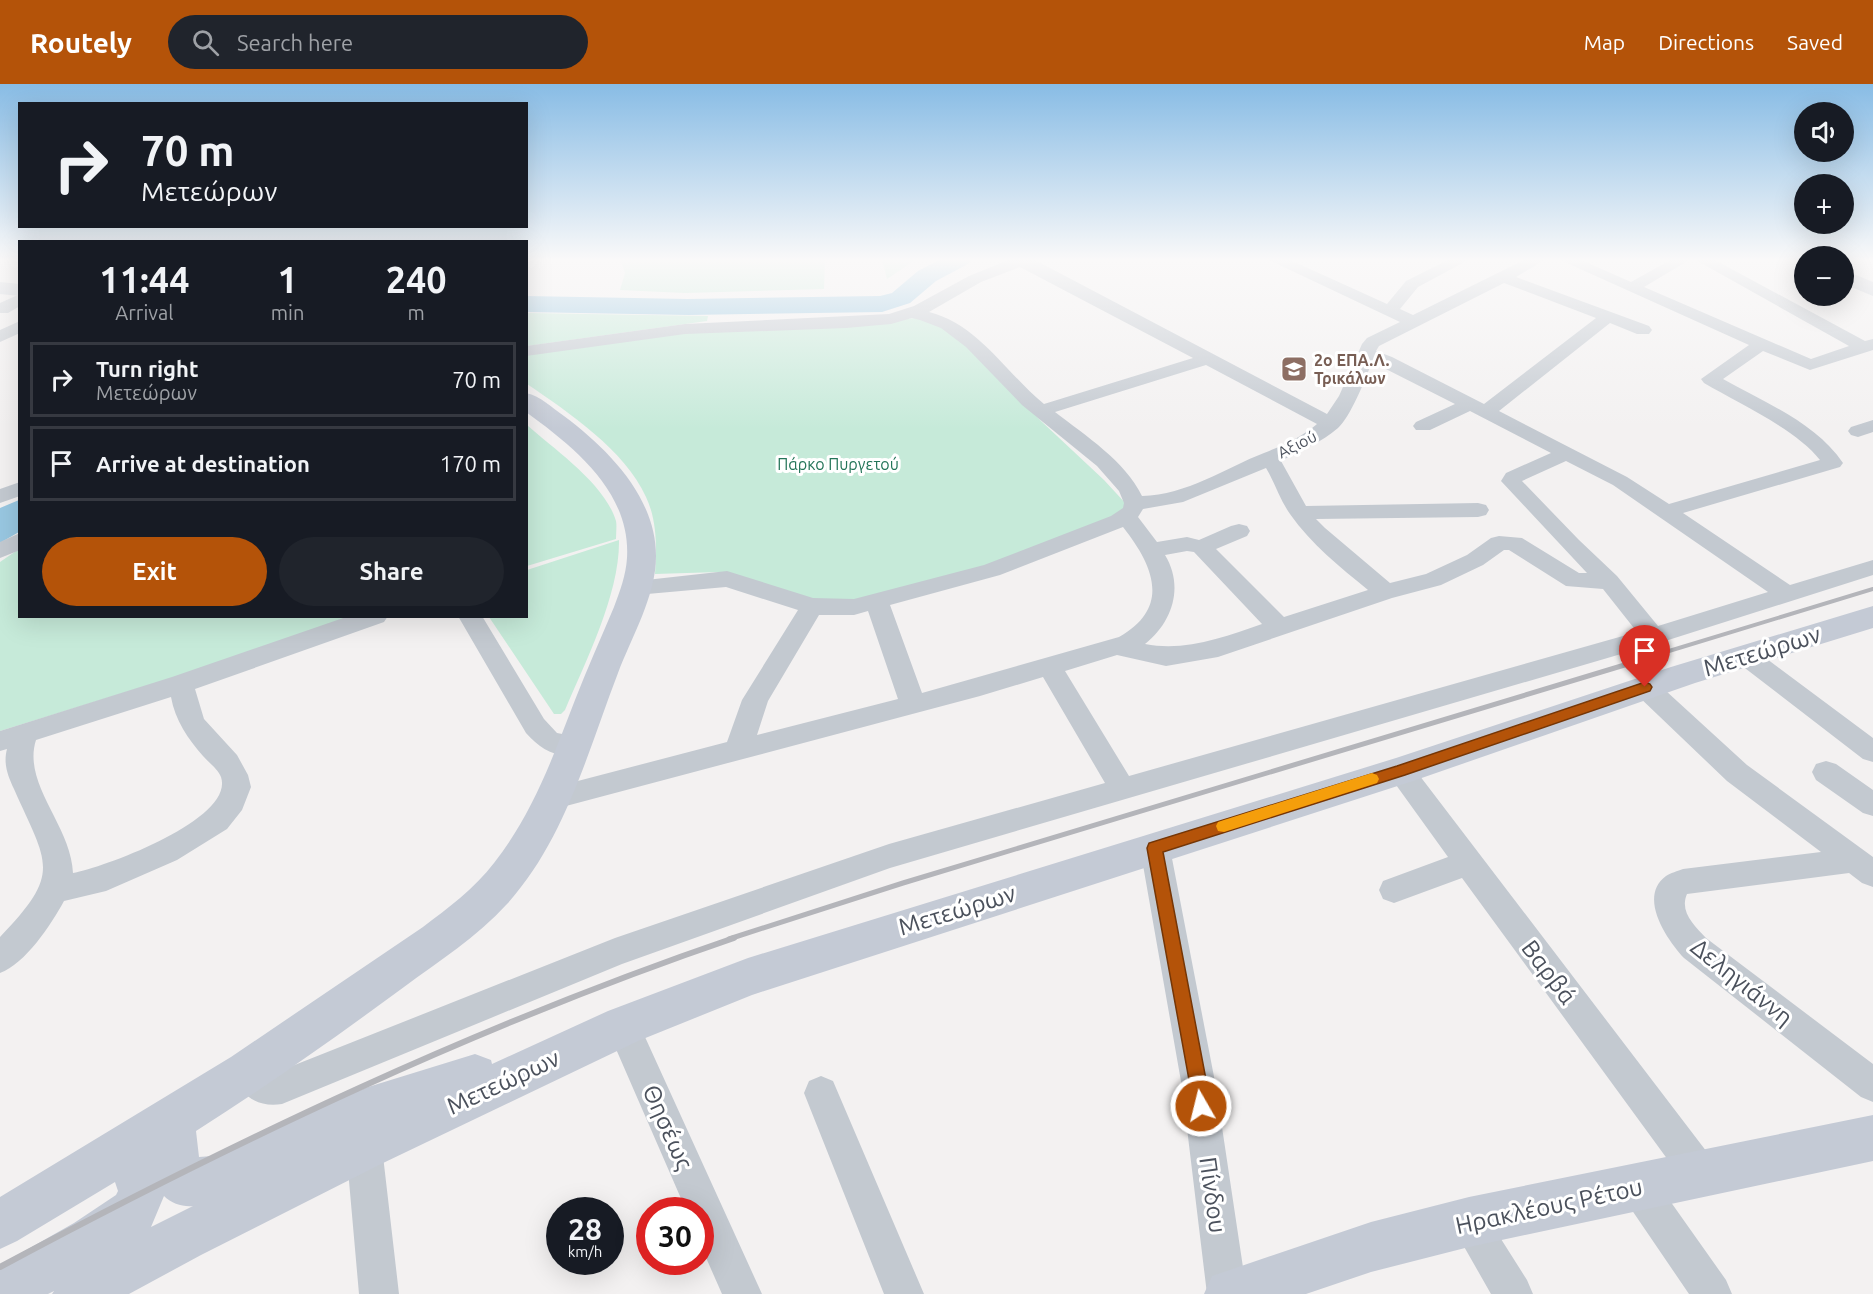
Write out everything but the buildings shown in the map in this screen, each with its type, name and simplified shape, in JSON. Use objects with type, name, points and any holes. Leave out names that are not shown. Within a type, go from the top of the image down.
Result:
[{"type":"street","points":[[528,351],[685,329],[869,321],[899,315]]},
{"type":"street","points":[[551,799],[913,704],[1119,647],[1142,633],[1154,620],[1162,603],[1165,580],[1160,563],[1130,510],[1128,489],[1101,460],[1064,426],[1030,401],[956,330],[940,321],[921,315]]},
{"type":"street","points":[[1127,315],[1331,424]]},
{"type":"street","points":[[1400,315],[1414,322]]},
{"type":"street","name":"Αξιού","points":[[636,587],[727,579],[812,606],[842,608],[877,603],[1003,566],[1130,510],[1180,496],[1316,435],[1331,424],[1373,342],[1427,315]]},
{"type":"street","points":[[1604,315],[1644,330]]},
{"type":"street","points":[[1695,315],[1810,365],[1868,346]]},
{"type":"street","points":[[1809,315],[1868,346]]},
{"type":"street","points":[[1423,426],[1478,408],[1608,317]]},
{"type":"street","points":[[0,337],[18,327]]},
{"type":"street","points":[[1669,511],[1710,497],[1833,463],[1821,448],[1785,422],[1710,379],[1762,344]]},
{"type":"street","points":[[1366,354],[1386,361],[1620,480],[1669,511],[1786,593]]},
{"type":"street","points":[[1042,410],[1138,383],[1208,359]]},
{"type":"street","points":[[0,1224],[172,1120],[355,999],[481,906],[526,851],[574,745],[636,587],[641,561],[636,519],[627,495],[601,459],[528,402]]},
{"type":"street","points":[[1568,453],[1513,477],[1511,481],[1571,545],[1609,581],[1653,636]]},
{"type":"street","points":[[1268,458],[1279,470],[1299,512],[1331,547],[1386,592]]},
{"type":"street","points":[[0,498],[18,489]]},
{"type":"street","points":[[1299,512],[1391,513],[1478,510]]},
{"type":"street","points":[[1201,547],[1239,531]]},
{"type":"street","points":[[0,551],[18,541]]},
{"type":"street","points":[[1119,647],[1145,654],[1175,657],[1218,648],[1386,592],[1440,577],[1475,560],[1498,543],[1514,543],[1574,581],[1609,581]]},
{"type":"street","points":[[1152,550],[1188,544],[1201,547],[1280,628]]},
{"type":"street","points":[[248,1071],[254,1083],[260,1087],[282,1087],[491,1002],[693,924],[889,856],[1653,636],[1873,567]]},
{"type":"street","points":[[877,603],[913,704]]},
{"type":"street","points":[[739,748],[755,700],[812,606]]},
{"type":"street","name":"Μετεώρων","points":[[78,1294],[363,1147],[613,1031],[748,977],[1400,771],[1645,687],[1873,617]]},
{"type":"street","points":[[0,959],[37,916],[54,890],[59,871],[57,854],[19,764],[21,746],[13,737],[181,684],[370,618]]},
{"type":"street","points":[[471,618],[535,726],[550,742],[574,745]]},
{"type":"street","points":[[1746,656],[1873,752]]},
{"type":"street","points":[[1050,667],[1122,788]]},
{"type":"street","points":[[54,890],[95,882],[167,851],[217,821],[232,802],[237,787],[234,775],[227,763],[193,724],[185,705],[181,684]]},
{"type":"street","points":[[1645,687],[1737,773],[1863,867]]},
{"type":"street","name":"Βαρβά","points":[[1400,771],[1700,1173]]},
{"type":"street","points":[[1826,772],[1873,805]]},
{"type":"street","name":"Πίνδου","points":[[1155,848],[1199,1087],[1228,1294]]},
{"type":"street","points":[[1395,890],[1467,863]]},
{"type":"street","name":"Δεληγιάννη","points":[[1863,867],[1683,882],[1670,889],[1669,901],[1679,930],[1695,948],[1873,1085]]},
{"type":"street","points":[[172,1120],[177,1174],[185,1183],[215,1179],[304,1136],[368,1110],[613,1031]]},
{"type":"street","name":"Θησέως","points":[[613,1031],[742,1294]]},
{"type":"street","points":[[821,1093],[904,1294]]},
{"type":"street","name":"Ηρακλέους Ρέτου","points":[[1228,1294],[1360,1250],[1469,1222],[1873,1138]]},
{"type":"street","points":[[0,1293],[92,1241],[133,1212],[142,1192],[129,1147]]},
{"type":"street","points":[[363,1147],[379,1294]]},
{"type":"street","points":[[1638,1186],[1712,1294]]},
{"type":"street","points":[[1469,1222],[1513,1294]]},
{"type":"green space","points":[[528,315],[708,316],[707,321],[528,346]]},
{"type":"green space","name":"Πάρκο Πυργετού","points":[[914,318],[933,321],[959,336],[1041,421],[1104,480],[1128,506],[1124,513],[995,563],[878,597],[818,603],[719,572],[655,574],[654,525],[650,506],[637,480],[624,463],[594,433],[528,385],[528,354],[670,333],[886,322]]},
{"type":"green space","points":[[528,426],[578,469],[601,494],[616,521],[616,539],[528,566]]},
{"type":"green space","points":[[619,540],[618,561],[608,604],[592,649],[565,710],[561,714],[554,714],[490,618],[528,618],[528,570]]},
{"type":"green space","points":[[18,550],[18,618],[354,618],[259,651],[0,731],[0,562]]},
{"type":"water","points":[[18,500],[18,533],[0,543],[0,508]]},
{"type":"railway","points":[[1646,658],[1873,589]]},
{"type":"railway","points":[[729,939],[903,883],[1651,657]]},
{"type":"railway","points":[[0,1267],[179,1174],[360,1087],[545,1008],[734,938]]},
{"type":"slow traffic","points":[[1224,826],[1372,779]]},
{"type":"place","name":"2ο ΕΠΑ.Λ. Τρικάλων","points":[[1294,369]]},
{"type":"route","points":[[1201,1106],[1190,1032],[1155,848],[1400,771],[1645,687]]}]
